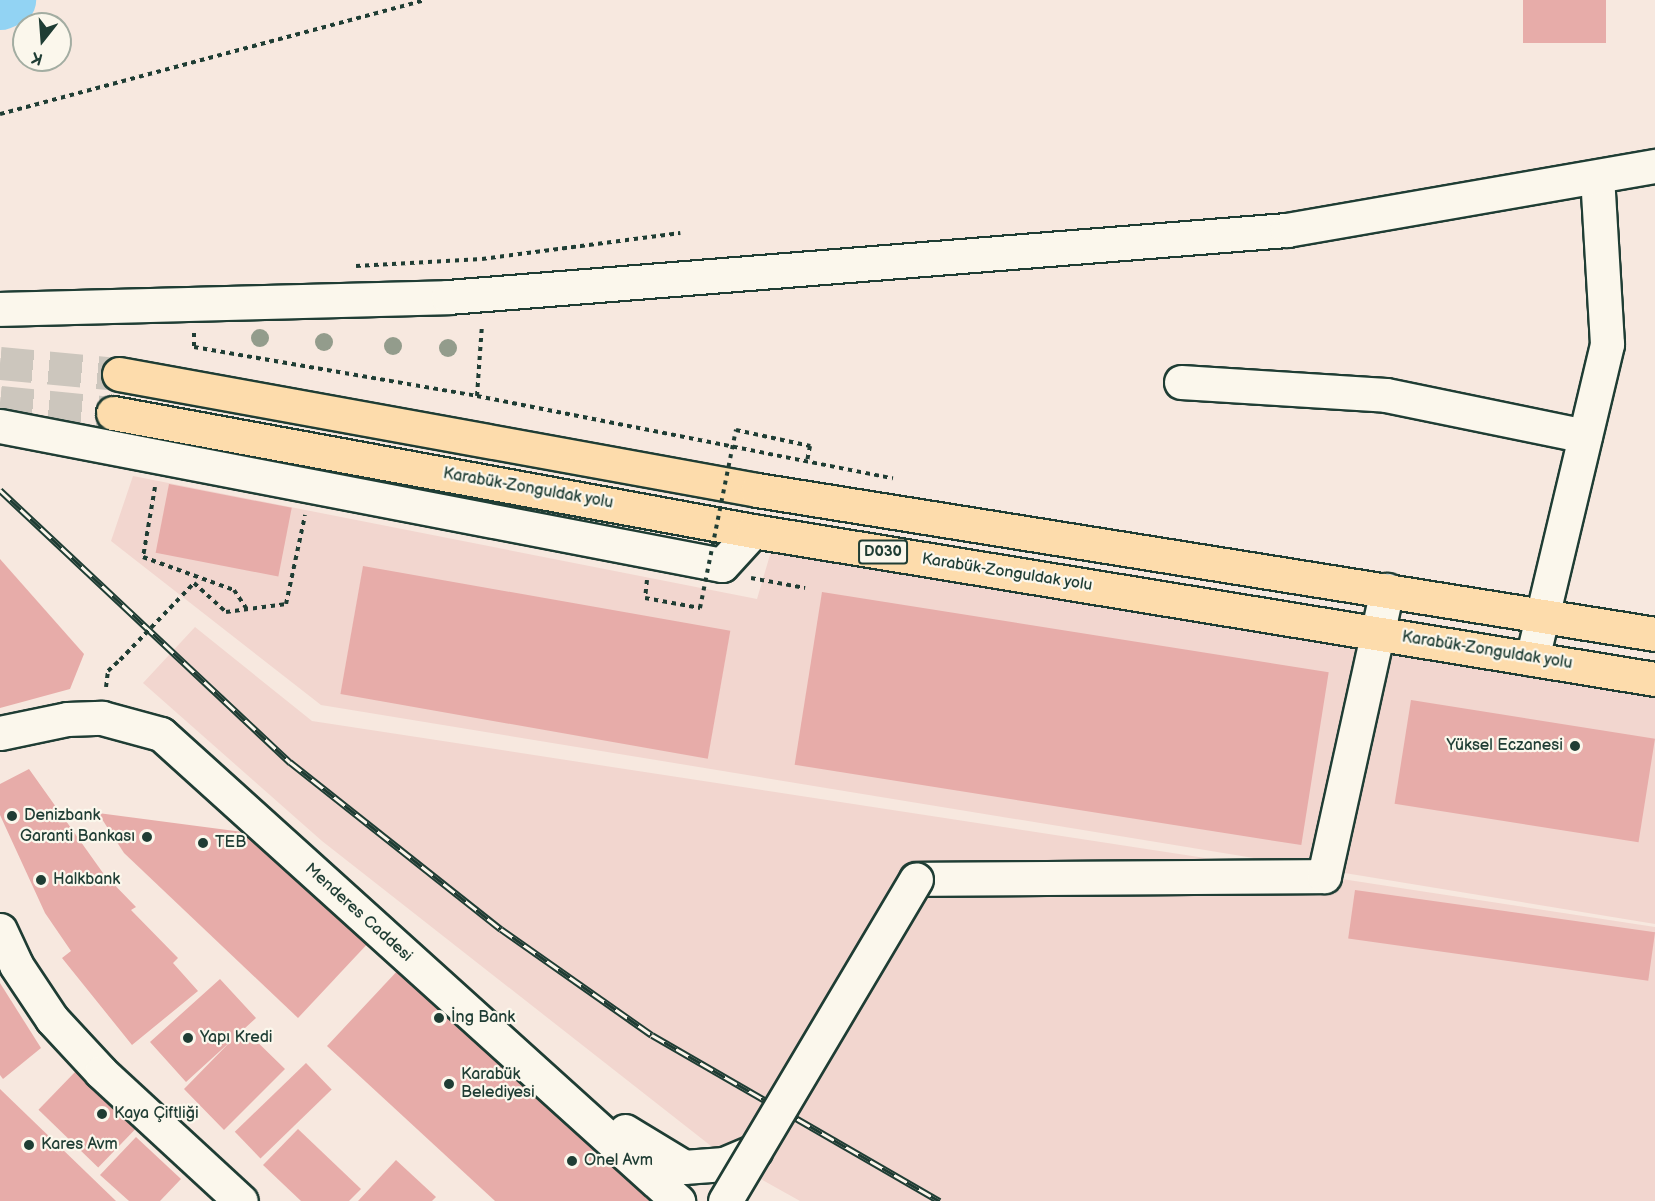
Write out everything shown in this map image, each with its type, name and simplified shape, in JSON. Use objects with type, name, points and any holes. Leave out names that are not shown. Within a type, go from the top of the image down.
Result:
[{"type":"highway","points":[[119,374],[757,490],[1542,614],[1655,634]]},
{"type":"highway","name":"Karabük-Zonguldak yolu","points":[[112,413],[753,531],[1655,679]]},
{"type":"street","points":[[0,309],[448,297],[1275,231],[1655,166]]},
{"type":"street","points":[[1532,659],[1607,344],[1597,177]]},
{"type":"street","points":[[1181,382],[1386,395],[1585,436]]},
{"type":"street","points":[[0,426],[722,565],[753,531]]},
{"type":"street","points":[[732,1197],[754,1151],[916,879],[1324,876],[1387,590]]},
{"type":"street","name":"Menderes Caddesi","points":[[0,733],[67,719],[102,718],[161,734],[678,1201]]},
{"type":"street","points":[[0,930],[16,965],[52,1019],[101,1072],[241,1201]]},
{"type":"street","points":[[474,1017],[643,1144],[684,1167],[724,1164],[754,1151]]},
{"type":"path","points":[[0,114],[424,0]]},
{"type":"path","points":[[353,266],[482,259],[680,233]]},
{"type":"path","points":[[477,396],[482,314]]},
{"type":"path","points":[[194,327],[194,347],[477,396],[893,478]]},
{"type":"path","points":[[645,598],[700,608],[736,430],[810,446],[807,461]]},
{"type":"path","points":[[160,457],[143,557],[234,590],[247,609]]},
{"type":"path","points":[[108,671],[194,583],[226,612],[286,604],[311,486]]},
{"type":"shaded area","points":[[133,476],[757,599],[772,548],[1655,695],[1655,924],[321,705],[111,541]]},
{"type":"shaded area","points":[[195,627],[312,721],[1655,927],[1655,1201],[800,1201],[734,1164],[322,841],[143,683]]},
{"type":"building","points":[[1523,0],[1606,0],[1606,43],[1523,43]]},
{"type":"building","points":[[169,484],[292,508],[278,577],[156,553]]},
{"type":"building","points":[[0,559],[84,654],[70,689],[0,708]]},
{"type":"building","points":[[363,566],[730,631],[708,759],[340,694]]},
{"type":"building","points":[[822,592],[1329,672],[1301,845],[795,765]]},
{"type":"building","points":[[1411,700],[1655,739],[1639,842],[1395,804]]},
{"type":"building","points":[[29,769],[103,873],[136,907],[131,910],[178,958],[173,963],[198,991],[132,1045],[62,958],[71,951],[45,913],[0,815],[0,784]]},
{"type":"building","points":[[98,813],[257,834],[372,939],[298,1018],[124,853]]},
{"type":"building","points":[[1355,890],[1655,932],[1648,981],[1348,939]]},
{"type":"building","points":[[400,968],[662,1201],[495,1201],[327,1046]]},
{"type":"building","points":[[220,979],[256,1018],[244,1029],[285,1069],[224,1130],[184,1089],[231,1041],[186,1082],[150,1042]]},
{"type":"building","points":[[0,983],[41,1048],[3,1079],[0,1075]]},
{"type":"building","points":[[306,1063],[332,1090],[260,1158],[235,1132]]},
{"type":"building","points":[[76,1071],[136,1129],[98,1168],[38,1110]]},
{"type":"building","name":"Kares Avm","points":[[0,1089],[116,1201],[0,1201]]},
{"type":"building","points":[[298,1129],[361,1189],[349,1201],[301,1201],[263,1165]]},
{"type":"building","points":[[136,1137],[181,1179],[160,1201],[129,1201],[100,1175]]},
{"type":"building","points":[[396,1160],[436,1197],[432,1201],[358,1201]]},
{"type":"waterway","points":[[0,4],[10,0]]},
{"type":"tunnel","points":[[0,363],[119,374]]},
{"type":"tunnel","points":[[0,402],[113,413]]},
{"type":"railway","points":[[0,490],[290,762],[501,929],[652,1035],[940,1201]]},
{"type":"place","name":"Yüksel Eczanesi","points":[[1575,746]]},
{"type":"place","name":"Denizbank","points":[[12,816]]},
{"type":"place","name":"Garanti Bankası","points":[[147,837]]},
{"type":"place","name":"TEB","points":[[203,843]]},
{"type":"place","name":"Halkbank","points":[[41,880]]},
{"type":"place","name":"İng Bank","points":[[439,1018]]},
{"type":"place","name":"Yapı Kredi","points":[[188,1038]]},
{"type":"place","name":"Karabük Belediyesi","points":[[449,1084]]},
{"type":"place","name":"Kaya Çiftliği","points":[[102,1114]]},
{"type":"place","name":"Kares Avm","points":[[29,1145]]},
{"type":"place","name":"Onel Avm","points":[[572,1161]]}]
